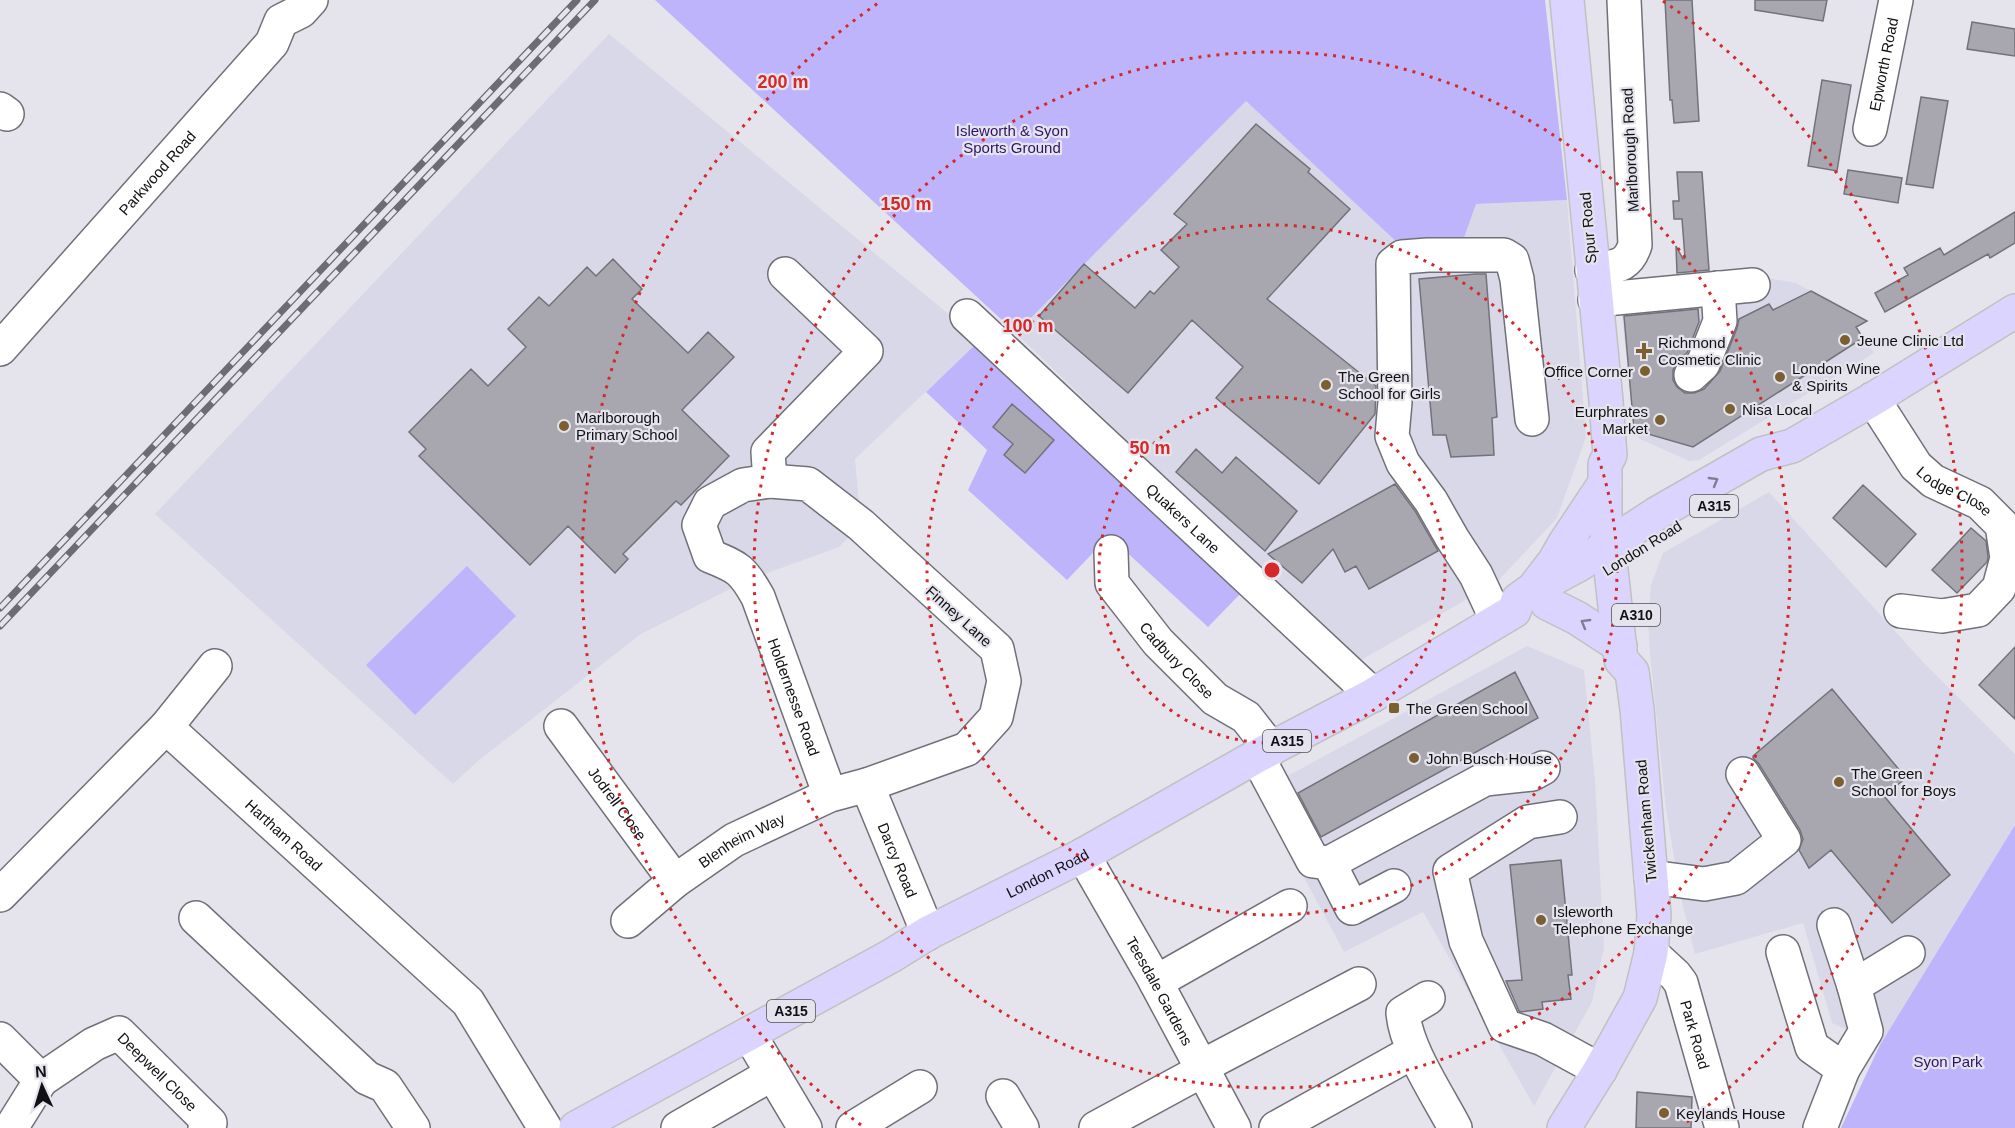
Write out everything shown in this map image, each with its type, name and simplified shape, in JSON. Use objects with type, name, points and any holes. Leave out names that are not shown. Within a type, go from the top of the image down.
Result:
[{"type":"main road","name":"Spur Road","points":[[1567,0],[1594,285],[1607,469],[1619,551]]},
{"type":"main road","name":"London Road","points":[[591,1124],[928,933],[1083,855],[1264,752],[1373,695],[1522,606],[1580,564],[1619,551],[1666,508],[1761,454],[1792,446],[1873,399],[2015,310]]},
{"type":"main road","points":[[1607,469],[1554,562],[1522,606],[1578,618],[1626,659]]},
{"type":"main road","name":"Twickenham Road","points":[[1564,1128],[1600,1070],[1640,998],[1651,953],[1654,915],[1651,877],[1637,709],[1626,659],[1619,551]]},
{"type":"street","name":"Parkwood Road","points":[[6,331],[272,43],[277,11],[301,11],[311,0]]},
{"type":"street","name":"Marlborough Road","points":[[1594,285],[1631,258],[1635,245],[1624,0]]},
{"type":"street","name":"Epworth Road","points":[[1870,129],[1896,0]]},
{"type":"street","points":[[1522,606],[1476,575],[1431,501],[1403,463],[1392,436],[1395,402],[1394,264],[1402,257],[1504,255],[1512,260],[1517,279],[1532,419]]},
{"type":"street","points":[[770,481],[768,452],[866,351],[785,274]]},
{"type":"street","points":[[1594,285],[1718,288],[1753,285]]},
{"type":"street","points":[[1691,375],[1703,364],[1720,321],[1718,288]]},
{"type":"street","name":"Quakers Lane","points":[[967,316],[1373,695]]},
{"type":"street","name":"Lodge Close","points":[[1873,399],[1916,466],[1933,481],[1980,503],[2002,525],[2007,558],[1999,588],[1978,610],[1942,616],[1901,611]]},
{"type":"street","name":"Finney Lane","points":[[770,481],[808,484],[861,525],[866,532],[997,649],[1004,681],[996,717],[967,749],[867,785]]},
{"type":"street","name":"Holdernesse Road","points":[[770,481],[744,485],[710,502],[699,525],[710,556],[736,567],[748,580],[758,597],[830,795]]},
{"type":"street","name":"Cadbury Close","points":[[1111,552],[1112,584],[1158,642],[1215,699],[1246,717],[1313,861],[1329,863]]},
{"type":"street","points":[[0,895],[166,727],[215,666]]},
{"type":"street","name":"Jodrell Close","points":[[561,726],[675,880]]},
{"type":"street","name":"Hartham Road","points":[[166,727],[468,1002],[545,1128]]},
{"type":"street","points":[[1394,886],[1352,908],[1329,863],[1485,779],[1532,774],[1543,768]]},
{"type":"street","points":[[1651,877],[1704,884],[1736,878],[1784,840],[1743,774]]},
{"type":"street","name":"Blenheim Way","points":[[628,921],[675,880],[734,840],[830,795],[867,785]]},
{"type":"street","name":"Darcy Road","points":[[867,785],[928,933]]},
{"type":"street","points":[[1560,818],[1527,822],[1450,871],[1466,941],[1505,1026],[1543,1039],[1600,1070]]},
{"type":"street","name":"Teesdale Gardens","points":[[1083,855],[1156,982],[1234,1128]]},
{"type":"street","points":[[1156,982],[1290,906]]},
{"type":"street","points":[[196,918],[367,1078],[385,1086],[413,1128]]},
{"type":"street","points":[[1820,1128],[1844,1069],[1866,1031],[1834,925]]},
{"type":"street","points":[[1783,952],[1812,1047],[1844,1069]]},
{"type":"street","name":"Park Road","points":[[1651,953],[1681,983],[1722,1128]]},
{"type":"street","points":[[1854,986],[1908,953]]},
{"type":"street","points":[[1096,1128],[1359,984]]},
{"type":"street","points":[[1428,998],[1403,1012],[1404,1029],[1455,1128]]},
{"type":"street","name":"Deepwell Close","points":[[11,1128],[40,1080],[94,1044],[119,1033],[210,1126]]},
{"type":"street","points":[[749,1034],[805,1128]]},
{"type":"street","points":[[0,1039],[40,1080]]},
{"type":"street","points":[[1276,1128],[1400,1059]]},
{"type":"street","points":[[678,1128],[772,1074]]},
{"type":"street","points":[[853,1128],[921,1087]]},
{"type":"street","points":[[1003,1096],[1028,1125]]},
{"type":"shaded area","name":"Marlborough Primary School","points":[[609,34],[980,340],[855,459],[861,525],[839,547],[748,580],[641,634],[478,761],[453,784],[155,514]]},
{"type":"shaded area","name":"The Green School for Girls","points":[[1246,101],[1402,247],[1476,204],[1567,200],[1586,437],[1557,518],[1497,582],[1356,663],[1016,333]]},
{"type":"shaded area","points":[[1750,275],[1796,283],[1844,309],[1874,353],[1699,460],[1689,461],[1640,439],[1634,430],[1619,288]]},
{"type":"shaded area","name":"The Green School for Boys","points":[[1769,492],[1923,662],[2015,754],[2015,825],[1880,1045],[1832,1023],[1803,923],[1695,954],[1681,898],[1666,809],[1650,654],[1648,620],[1651,585],[1663,553]]},
{"type":"shaded area","points":[[1527,646],[1584,670],[1595,780],[1604,948],[1592,1002],[1534,1106],[1423,912],[1344,952],[1258,792]]},
{"type":"green space","name":"Isleworth & Syon Sports Ground","points":[[655,0],[1545,0],[1567,200],[1476,204],[1462,243],[1402,247],[1246,101],[1016,333]]},
{"type":"green space","points":[[980,340],[1246,588],[1208,627],[1109,536],[1067,580],[968,490],[987,450],[926,392]]},
{"type":"green space","points":[[467,566],[516,616],[415,715],[366,665]]},
{"type":"green space","name":"Syon Park","points":[[2015,825],[2015,1128],[1841,1128],[1880,1045]]},
{"type":"building","points":[[1665,0],[1692,0],[1699,121],[1674,123],[1672,100],[1670,100]]},
{"type":"building","points":[[1755,0],[1827,0],[1823,21],[1755,10]]},
{"type":"building","points":[[1972,22],[2015,29],[2015,56],[1967,49]]},
{"type":"building","points":[[1822,80],[1851,85],[1837,171],[1808,166]]},
{"type":"building","points":[[1921,97],[1948,101],[1933,188],[1906,184]]},
{"type":"building","points":[[1256,124],[1310,169],[1308,172],[1350,209],[1267,299],[1376,386],[1375,414],[1319,484],[1216,398],[1243,367],[1192,320],[1128,393],[1039,316],[1084,264],[1135,308],[1150,291],[1154,294],[1179,267],[1161,250],[1187,224],[1174,214]]},
{"type":"building","points":[[1848,170],[1902,178],[1898,203],[1844,194]]},
{"type":"building","points":[[1677,172],[1702,172],[1709,270],[1677,273],[1676,246],[1683,259],[1685,258],[1682,219],[1674,219],[1673,201],[1679,201]]},
{"type":"building","points":[[2015,212],[2015,243],[1990,258],[1988,254],[1885,312],[1875,293],[1908,275],[1904,268],[1940,248],[1944,255]]},
{"type":"building","points":[[613,259],[642,289],[632,299],[688,353],[708,332],[734,357],[682,410],[729,456],[681,505],[676,501],[623,554],[628,559],[615,573],[568,526],[530,565],[419,456],[426,449],[409,432],[471,369],[488,386],[526,347],[508,329],[539,297],[549,306],[587,267],[596,276]]},
{"type":"building","points":[[1486,274],[1497,417],[1492,418],[1494,455],[1451,457],[1446,435],[1433,435],[1419,279]]},
{"type":"building","points":[[1811,291],[1867,321],[1856,327],[1863,338],[1693,447],[1634,430],[1624,316],[1698,309],[1699,322],[1687,353],[1678,361],[1673,370],[1673,380],[1677,387],[1685,393],[1694,393],[1704,389],[1720,371],[1739,319],[1769,304],[1773,310]]},
{"type":"building","points":[[1012,404],[1054,440],[1025,473],[1004,455],[1013,444],[993,427]]},
{"type":"building","points":[[1196,449],[1222,473],[1236,457],[1297,511],[1265,551],[1176,472]]},
{"type":"building","points":[[1395,484],[1415,511],[1438,551],[1369,589],[1356,566],[1345,572],[1333,549],[1302,583],[1268,554]]},
{"type":"building","points":[[1863,485],[1916,534],[1886,567],[1833,518]]},
{"type":"building","points":[[1971,528],[1986,541],[1987,562],[1957,593],[1932,570]]},
{"type":"building","points":[[2015,647],[2015,719],[1979,685]]},
{"type":"building","name":"John Busch House","points":[[1515,672],[1538,718],[1321,837],[1298,793]]},
{"type":"building","points":[[1832,689],[1906,778],[1884,796],[1950,875],[1892,923],[1831,850],[1809,868],[1799,850],[1803,839],[1800,830],[1753,758]]},
{"type":"building","name":"Isleworth Telephone Exchange","points":[[1561,860],[1572,975],[1568,975],[1571,999],[1542,1002],[1543,1009],[1521,1012],[1506,981],[1522,980],[1510,865]]},
{"type":"building","name":"Keylands House","points":[[1637,1092],[1692,1097],[1691,1128],[1636,1128]]},
{"type":"railway","points":[[0,608],[577,0]]},
{"type":"railway","points":[[0,626],[595,0]]},
{"type":"place","name":"Jeune Clinic Ltd","points":[[1845,340]]},
{"type":"place","name":"Richmond Cosmetic Clinic","points":[[1644,351]]},
{"type":"place","name":"Office Corner","points":[[1645,371]]},
{"type":"place","name":"London Wine & Spirits","points":[[1780,377]]},
{"type":"place","name":"The Green School for Girls","points":[[1326,385]]},
{"type":"place","name":"Nisa Local","points":[[1730,409]]},
{"type":"place","name":"Eurphrates Market","points":[[1660,420]]},
{"type":"place","name":"Marlborough Primary School","points":[[564,426]]},
{"type":"place","name":"The Green School","points":[[1394,708]]},
{"type":"place","name":"John Busch House","points":[[1414,758]]},
{"type":"place","name":"The Green School for Boys","points":[[1839,782]]},
{"type":"place","name":"Isleworth Telephone Exchange","points":[[1541,920]]},
{"type":"place","name":"Keylands House","points":[[1664,1113]]}]
